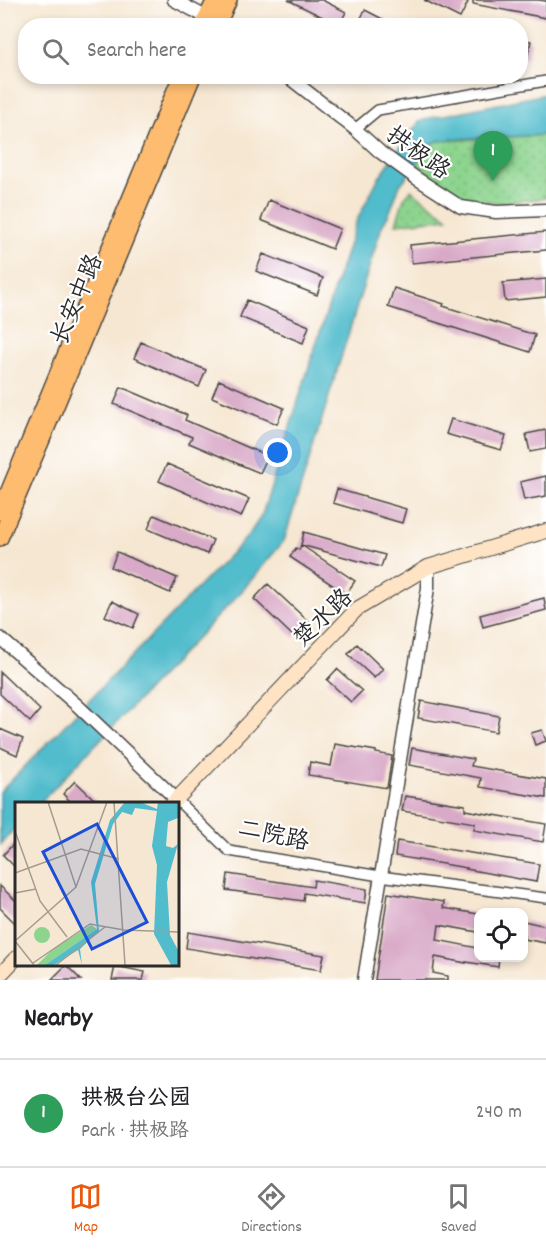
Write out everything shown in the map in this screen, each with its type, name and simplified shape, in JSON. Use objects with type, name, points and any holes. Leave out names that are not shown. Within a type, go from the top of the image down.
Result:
[{"type":"main road","points":[[213,18],[215,0]]},
{"type":"main road","points":[[216,18],[229,0]]},
{"type":"main road","name":"长安中路","points":[[0,512],[178,84]]},
{"type":"main road","name":"长安中路","points":[[0,538],[190,84]]},
{"type":"main road","name":"楚水路","points":[[175,801],[357,609],[428,567],[546,531]]},
{"type":"main road","points":[[0,975],[15,959]]},
{"type":"street","points":[[174,0],[205,18]]},
{"type":"street","points":[[355,129],[378,110],[546,81]]},
{"type":"street","name":"拱极路","points":[[297,84],[355,129],[380,152],[461,207],[496,212],[546,210]]},
{"type":"street","points":[[364,980],[428,588],[428,567]]},
{"type":"street","name":"二院路","points":[[0,638],[78,706],[175,801]]},
{"type":"street","name":"二院路","points":[[178,804],[229,851],[380,876],[546,898]]},
{"type":"green space","points":[[546,135],[546,198],[499,203],[463,198],[417,164],[424,147],[438,141]]},
{"type":"green space","points":[[411,190],[448,218],[396,224],[404,198]]},
{"type":"water","points":[[546,94],[546,135],[454,139],[438,141],[424,147],[417,164],[400,185],[382,226],[284,541],[241,592],[41,802],[15,802],[15,828],[0,845],[0,792],[248,536],[262,515],[356,222],[378,179],[406,139],[419,122]]},
{"type":"building","points":[[288,0],[322,0],[346,12],[343,18],[325,18]]},
{"type":"building","points":[[424,0],[464,0],[468,2],[460,18]]},
{"type":"building","points":[[473,0],[546,1],[546,18],[473,4]]},
{"type":"building","points":[[365,10],[380,18],[361,18]]},
{"type":"building","points":[[269,200],[340,229],[332,249],[261,220]]},
{"type":"building","points":[[546,232],[546,250],[412,263],[410,245]]},
{"type":"building","points":[[263,254],[323,278],[317,295],[256,271]]},
{"type":"building","points":[[546,279],[546,297],[505,301],[503,283]]},
{"type":"building","points":[[394,288],[535,335],[530,352],[388,307]]},
{"type":"building","points":[[247,300],[309,326],[303,343],[240,317]]},
{"type":"building","points":[[141,342],[206,370],[199,387],[134,358]]},
{"type":"building","points":[[219,380],[284,408],[277,424],[212,397]]},
{"type":"building","points":[[121,387],[187,415],[185,420],[268,456],[260,473],[189,443],[192,437],[114,404]]},
{"type":"building","points":[[451,419],[506,436],[501,450],[446,434]]},
{"type":"building","points":[[546,430],[546,449],[530,452],[526,434]]},
{"type":"building","points":[[167,464],[249,499],[241,517],[159,481]]},
{"type":"building","points":[[546,476],[546,496],[524,500],[520,482]]},
{"type":"building","points":[[337,489],[406,509],[402,523],[333,503]]},
{"type":"building","points":[[154,515],[213,540],[207,554],[148,529]]},
{"type":"building","points":[[304,532],[385,555],[381,567],[301,545]]},
{"type":"building","points":[[301,545],[355,581],[346,594],[290,557],[296,548],[299,550]]},
{"type":"building","points":[[117,552],[177,578],[170,593],[111,567]]},
{"type":"building","points":[[268,584],[309,622],[294,637],[254,599]]},
{"type":"building","points":[[544,598],[546,610],[483,627],[480,615]]},
{"type":"building","points":[[112,601],[139,614],[133,628],[105,616]]},
{"type":"building","points":[[357,644],[383,669],[374,678],[348,654]]},
{"type":"building","points":[[337,669],[362,691],[351,702],[327,680]]},
{"type":"building","points":[[0,672],[40,710],[30,722],[0,694]]},
{"type":"building","points":[[421,701],[499,716],[496,732],[418,718]]},
{"type":"building","points":[[0,729],[23,739],[17,755],[0,747]]},
{"type":"building","points":[[542,730],[546,741],[535,745],[531,733]]},
{"type":"building","points":[[335,744],[392,756],[387,788],[308,775],[310,762],[331,766]]},
{"type":"building","points":[[412,748],[473,759],[471,766],[546,779],[546,798],[480,787],[481,778],[409,765]]},
{"type":"building","points":[[75,781],[97,802],[71,802],[63,794]]},
{"type":"building","points":[[405,796],[465,805],[465,810],[546,824],[543,842],[474,830],[475,823],[402,811]]},
{"type":"building","points":[[397,841],[539,864],[536,882],[395,856]]},
{"type":"building","points":[[15,842],[15,867],[3,855]]},
{"type":"building","points":[[228,874],[313,887],[314,880],[367,889],[365,903],[304,893],[303,901],[226,890]]},
{"type":"building","points":[[0,886],[15,900],[15,923],[0,908]]},
{"type":"building","points":[[388,893],[444,902],[443,908],[474,913],[474,931],[439,925],[437,940],[474,947],[474,962],[498,962],[498,967],[435,957],[433,973],[448,976],[448,980],[375,980]]},
{"type":"building","points":[[528,922],[546,926],[546,943],[528,940]]},
{"type":"building","points":[[188,932],[324,955],[321,970],[186,948]]},
{"type":"building","points":[[66,965],[81,980],[51,980]]},
{"type":"building","points":[[115,966],[145,972],[143,980],[112,980]]},
{"type":"place","name":"拱极台公园","points":[[493,181]]}]
